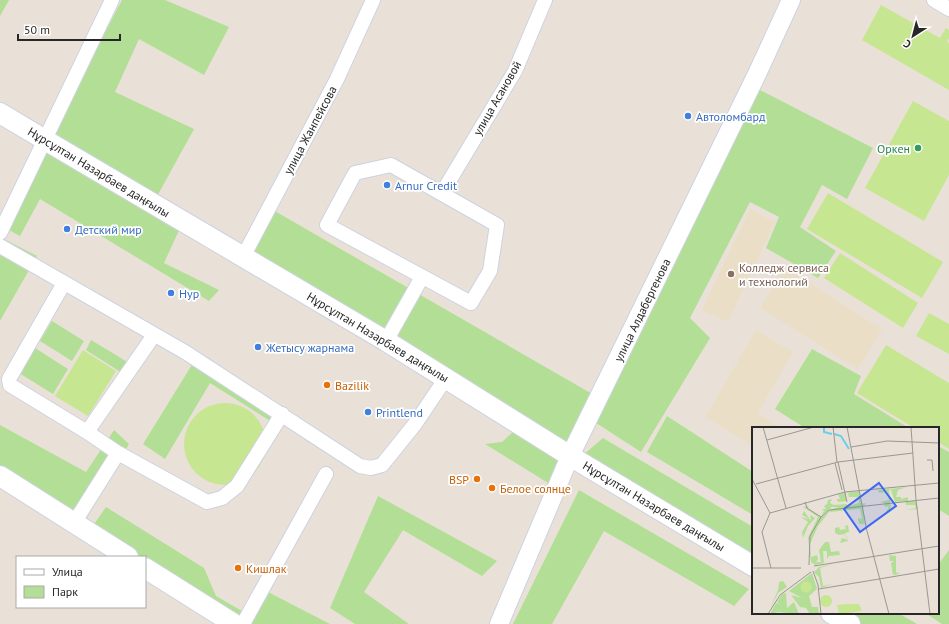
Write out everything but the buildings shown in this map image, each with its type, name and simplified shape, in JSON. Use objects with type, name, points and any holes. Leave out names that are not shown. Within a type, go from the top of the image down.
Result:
[{"type":"main road","name":"Нұрсұлтан Назарбаев даңғылы","points":[[0,113],[386,341],[570,456],[752,565]]},
{"type":"main road","points":[[0,476],[126,556]]},
{"type":"main road","points":[[146,569],[234,624]]},
{"type":"street","points":[[0,233],[112,0]]},
{"type":"street","name":"улица Жанпейсова","points":[[243,257],[337,79],[373,0]]},
{"type":"street","name":"улица Асановой","points":[[442,193],[515,71],[545,0]]},
{"type":"street","name":"улица Алдабергенова","points":[[499,624],[570,456],[754,81],[791,0]]},
{"type":"street","points":[[934,0],[949,9]]},
{"type":"street","points":[[391,165],[497,225],[490,271],[471,303],[422,277],[327,225],[355,173],[391,165]]},
{"type":"street","points":[[0,246],[185,352],[360,466],[371,468],[382,465],[415,424],[446,378]]},
{"type":"street","points":[[386,341],[422,277]]},
{"type":"street","points":[[64,283],[9,379],[10,385],[87,432],[118,453],[206,502],[222,498],[237,486],[282,414]]},
{"type":"street","points":[[87,432],[154,335]]},
{"type":"street","points":[[74,522],[118,453]]},
{"type":"street","points":[[243,624],[326,474]]},
{"type":"shaded area","points":[[750,209],[775,222],[728,322],[702,310]]},
{"type":"shaded area","points":[[785,268],[882,329],[858,369],[760,308]]},
{"type":"shaded area","points":[[756,330],[793,352],[758,413],[779,427],[752,427],[752,445],[705,417]]},
{"type":"green space","points":[[0,0],[9,0],[0,16]]},
{"type":"green space","points":[[122,0],[165,0],[229,27],[204,75],[139,39],[115,92],[194,129],[155,200],[51,136]]},
{"type":"green space","points":[[881,5],[940,38],[946,28],[949,30],[949,38],[947,42],[949,43],[949,90],[862,40]]},
{"type":"green space","points":[[760,90],[873,148],[847,199],[822,185],[800,227],[836,251],[818,278],[766,248],[779,217],[750,202],[690,318],[710,338],[641,452],[593,421]]},
{"type":"green space","name":"Оркен","points":[[913,101],[949,121],[949,175],[924,221],[865,188]]},
{"type":"green space","points":[[42,145],[181,226],[164,263],[219,290],[209,301],[40,199],[20,236],[3,227]]},
{"type":"green space","points":[[828,193],[943,262],[922,298],[807,229]]},
{"type":"green space","points":[[273,210],[594,395],[569,446],[252,254]]},
{"type":"green space","points":[[2,238],[37,256],[0,321],[0,243]]},
{"type":"green space","points":[[840,253],[918,303],[903,328],[824,278]]},
{"type":"green space","points":[[929,313],[949,324],[949,354],[916,336]]},
{"type":"green space","points":[[52,321],[84,341],[72,361],[40,341]]},
{"type":"green space","points":[[91,340],[129,363],[122,373],[86,350]]},
{"type":"green space","points":[[886,345],[949,383],[949,449],[939,443],[939,427],[912,427],[857,393]]},
{"type":"green space","points":[[35,348],[68,369],[53,394],[19,373]]},
{"type":"green space","points":[[812,349],[861,376],[854,394],[907,427],[803,427],[775,409]]},
{"type":"green space","points":[[83,350],[116,371],[88,416],[55,396]]},
{"type":"green space","points":[[193,363],[217,365],[290,411],[280,427],[210,383],[165,459],[143,444]]},
{"type":"green space","points":[[225,403],[241,406],[254,415],[263,428],[266,444],[263,460],[254,473],[241,482],[225,485],[209,482],[196,473],[187,460],[184,444],[187,428],[196,415],[209,406]]},
{"type":"green space","points":[[667,416],[752,471],[752,514],[647,452]]},
{"type":"green space","points":[[0,425],[86,472],[114,430],[129,444],[84,523],[0,470]]},
{"type":"green space","points":[[515,430],[566,458],[553,486],[485,444],[502,442]]},
{"type":"green space","points":[[603,438],[752,526],[752,559],[583,455]]},
{"type":"green space","points":[[939,447],[949,452],[949,516],[939,510]]},
{"type":"green space","points":[[579,490],[749,589],[734,606],[604,531],[552,624],[513,624]]},
{"type":"green space","points":[[378,496],[497,561],[482,576],[403,530],[364,592],[409,624],[355,624],[330,608]]},
{"type":"green space","points":[[106,507],[204,568],[216,596],[242,611],[237,620],[146,562],[146,556],[137,556],[92,527]]},
{"type":"green space","points":[[949,550],[949,624],[942,624],[927,614],[939,614],[939,564]]},
{"type":"green space","points":[[268,592],[330,624],[251,624]]},
{"type":"green space","points":[[841,614],[900,614],[917,624],[857,624]]},
{"type":"place","name":"Автоломбард","points":[[688,116]]},
{"type":"place","name":"Оркен","points":[[918,148]]},
{"type":"place","name":"Arnur Credit","points":[[387,185]]},
{"type":"place","name":"Детский мир","points":[[67,229]]},
{"type":"place","name":"Колледж сервиса и технологий","points":[[731,274]]},
{"type":"place","name":"Нур","points":[[171,293]]},
{"type":"place","name":"Жетысу жарнама","points":[[258,347]]},
{"type":"place","name":"Bazilik","points":[[327,385]]},
{"type":"place","name":"Printlend","points":[[368,412]]},
{"type":"place","name":"BSP","points":[[477,479]]},
{"type":"place","name":"Белое солнце","points":[[492,488]]},
{"type":"place","name":"Кишлак","points":[[238,568]]}]
